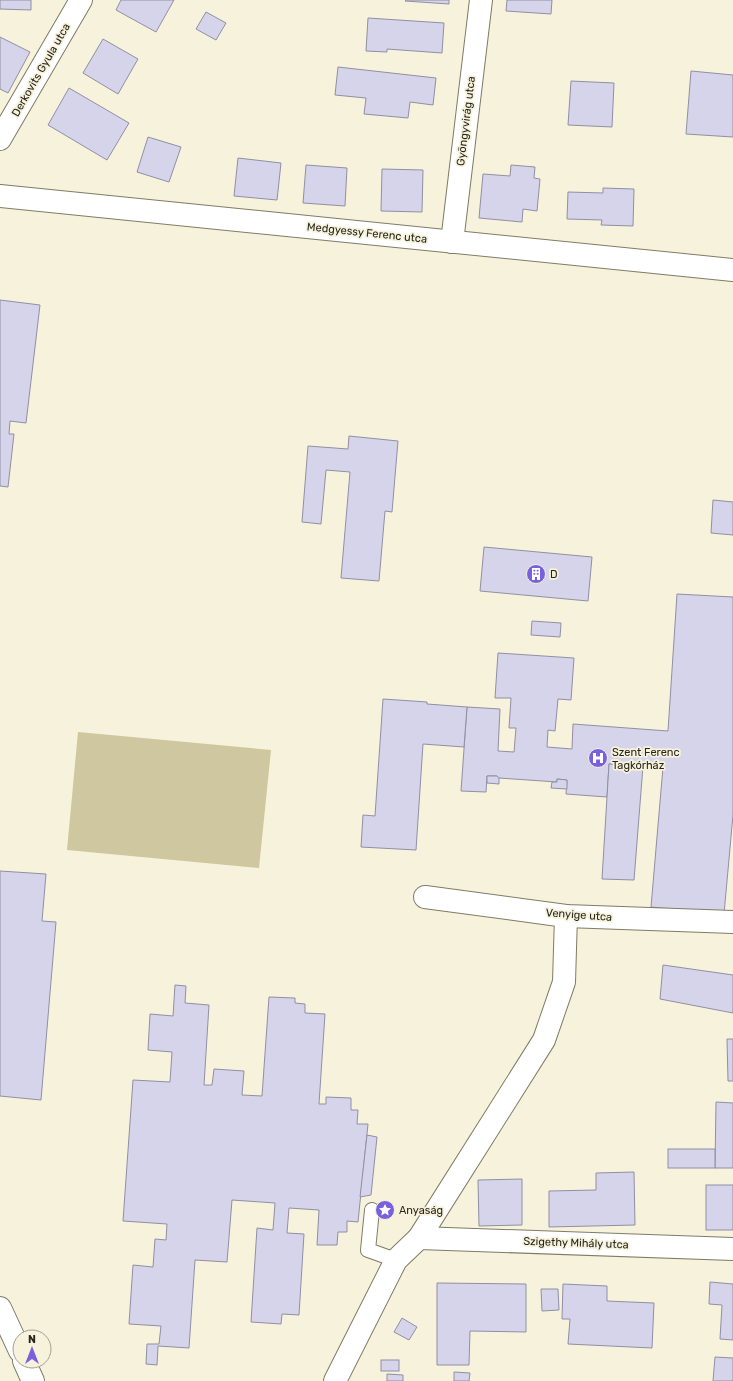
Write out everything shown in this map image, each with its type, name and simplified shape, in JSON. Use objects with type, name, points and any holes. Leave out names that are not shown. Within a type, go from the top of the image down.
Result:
[{"type":"street","name":"Derkovits Gyula utca","points":[[0,140],[81,0]]},
{"type":"street","name":"Gyöngyvirág utca","points":[[452,242],[481,0]]},
{"type":"street","name":"Medgyessy Ferenc utca","points":[[0,196],[733,270]]},
{"type":"street","name":"Venyige utca","points":[[425,897],[566,916],[733,922]]},
{"type":"street","points":[[335,1381],[396,1260],[419,1238],[544,1040],[564,982],[566,916]]},
{"type":"street","name":"Szigethy Mihály utca","points":[[419,1238],[733,1249]]},
{"type":"street","points":[[0,1308],[12,1334]]},
{"type":"street","points":[[28,1369],[33,1381]]},
{"type":"lane","points":[[372,1210],[368,1250],[396,1260]]},
{"type":"shaded area","points":[[78,732],[271,750],[259,868],[67,850]]},
{"type":"building","points":[[0,0],[31,0],[31,10],[0,9]]},
{"type":"building","points":[[121,0],[174,0],[156,32],[116,10]]},
{"type":"building","points":[[449,0],[449,4],[405,1]]},
{"type":"building","points":[[507,0],[552,0],[551,14],[506,11]]},
{"type":"building","points":[[206,12],[226,23],[216,40],[196,29]]},
{"type":"building","points":[[368,18],[444,23],[442,53],[387,49],[387,52],[366,51]]},
{"type":"building","points":[[0,37],[30,52],[8,93],[0,89]]},
{"type":"building","points":[[103,39],[138,59],[118,94],[83,73]]},
{"type":"building","points":[[338,67],[436,78],[433,105],[410,102],[408,118],[364,114],[366,98],[335,95]]},
{"type":"building","points":[[691,71],[733,75],[733,137],[686,134]]},
{"type":"building","points":[[571,81],[614,83],[612,127],[568,125]]},
{"type":"building","points":[[69,88],[129,123],[107,160],[48,125]]},
{"type":"building","points":[[148,137],[181,147],[169,182],[137,172]]},
{"type":"building","points":[[238,158],[281,163],[277,200],[234,196]]},
{"type":"building","points":[[306,165],[347,168],[345,206],[303,203]]},
{"type":"building","points":[[511,165],[535,167],[534,178],[540,179],[537,211],[523,209],[522,222],[479,218],[483,174],[510,176]]},
{"type":"building","points":[[382,169],[423,170],[422,212],[381,211]]},
{"type":"building","points":[[603,188],[634,189],[633,226],[601,225],[602,220],[567,219],[568,192],[603,193]]},
{"type":"building","points":[[0,300],[40,305],[26,423],[10,421],[9,434],[14,434],[8,487],[0,486]]},
{"type":"building","points":[[349,436],[398,441],[392,512],[385,511],[379,581],[341,578],[350,472],[326,470],[321,524],[302,522],[308,446],[348,449]]},
{"type":"building","points":[[713,500],[733,502],[733,535],[711,533]]},
{"type":"building","name":"D","points":[[484,547],[592,557],[588,601],[480,591]]},
{"type":"building","name":"Szent Ferenc Tagkórház","points":[[677,594],[733,597],[733,815],[724,914],[651,907],[663,767],[609,764],[607,797],[566,794],[567,780],[557,779],[557,782],[499,778],[497,776],[487,776],[486,792],[461,791],[467,707],[500,709],[498,751],[514,752],[516,728],[509,728],[511,698],[495,698],[498,653],[574,658],[571,700],[558,699],[555,731],[548,730],[547,747],[572,749],[573,724],[668,731]]},
{"type":"building","points":[[532,621],[561,623],[560,637],[531,635]]},
{"type":"building","points":[[383,699],[467,707],[464,747],[423,744],[416,850],[361,847],[363,815],[375,816]]},
{"type":"building","points":[[609,764],[643,766],[634,880],[602,879]]},
{"type":"building","points":[[487,776],[497,776],[499,778],[499,784],[487,783]]},
{"type":"building","points":[[557,779],[567,780],[567,789],[551,788],[552,782],[557,782]]},
{"type":"building","points":[[0,871],[46,874],[42,921],[56,922],[41,1100],[0,1096]]},
{"type":"building","points":[[663,965],[733,975],[733,1013],[660,999]]},
{"type":"building","points":[[175,985],[186,986],[185,1003],[209,1005],[204,1085],[212,1085],[214,1069],[244,1071],[242,1095],[262,1096],[269,997],[295,998],[295,1003],[305,1004],[305,1013],[325,1014],[319,1104],[326,1104],[326,1097],[351,1098],[351,1110],[358,1110],[357,1124],[368,1124],[358,1222],[347,1221],[347,1232],[338,1232],[337,1245],[317,1245],[319,1210],[289,1208],[287,1233],[304,1234],[299,1315],[282,1314],[281,1324],[251,1322],[257,1228],[273,1230],[275,1203],[232,1200],[227,1262],[195,1260],[189,1348],[158,1346],[157,1365],[146,1364],[147,1344],[159,1344],[161,1326],[129,1324],[133,1265],[153,1267],[155,1239],[166,1240],[167,1224],[123,1221],[133,1080],[170,1082],[172,1052],[148,1050],[150,1014],[173,1016]]},
{"type":"building","points":[[727,1039],[733,1039],[733,1081],[728,1081]]},
{"type":"building","points":[[716,1102],[733,1103],[733,1168],[715,1168]]},
{"type":"building","points":[[367,1135],[377,1137],[371,1195],[360,1197]]},
{"type":"building","points":[[668,1149],[715,1149],[715,1168],[668,1168]]},
{"type":"building","points":[[634,1172],[635,1225],[549,1227],[549,1191],[596,1190],[596,1173]]},
{"type":"building","points":[[522,1179],[522,1225],[479,1226],[478,1180]]},
{"type":"building","points":[[706,1185],[733,1185],[733,1230],[706,1230]]},
{"type":"building","points":[[710,1282],[733,1284],[733,1340],[720,1339],[722,1305],[709,1304]]},
{"type":"building","points":[[437,1283],[526,1284],[526,1332],[470,1331],[469,1365],[437,1365]]},
{"type":"building","points":[[563,1284],[607,1286],[607,1301],[654,1303],[652,1348],[568,1344],[570,1319],[562,1319]]},
{"type":"building","points":[[541,1289],[558,1289],[559,1310],[542,1311]]},
{"type":"building","points":[[402,1318],[417,1327],[409,1340],[394,1332]]},
{"type":"building","points":[[715,1357],[733,1358],[733,1381],[713,1381]]},
{"type":"building","points":[[381,1360],[399,1360],[399,1371],[381,1371]]},
{"type":"building","points":[[454,1372],[470,1373],[469,1381],[454,1381]]},
{"type":"building","points":[[387,1374],[403,1375],[403,1381],[387,1381]]},
{"type":"place","name":"D","points":[[536,574]]},
{"type":"place","name":"Szent Ferenc Tagkórház","points":[[598,758]]},
{"type":"place","name":"Anyaság","points":[[385,1210]]}]
